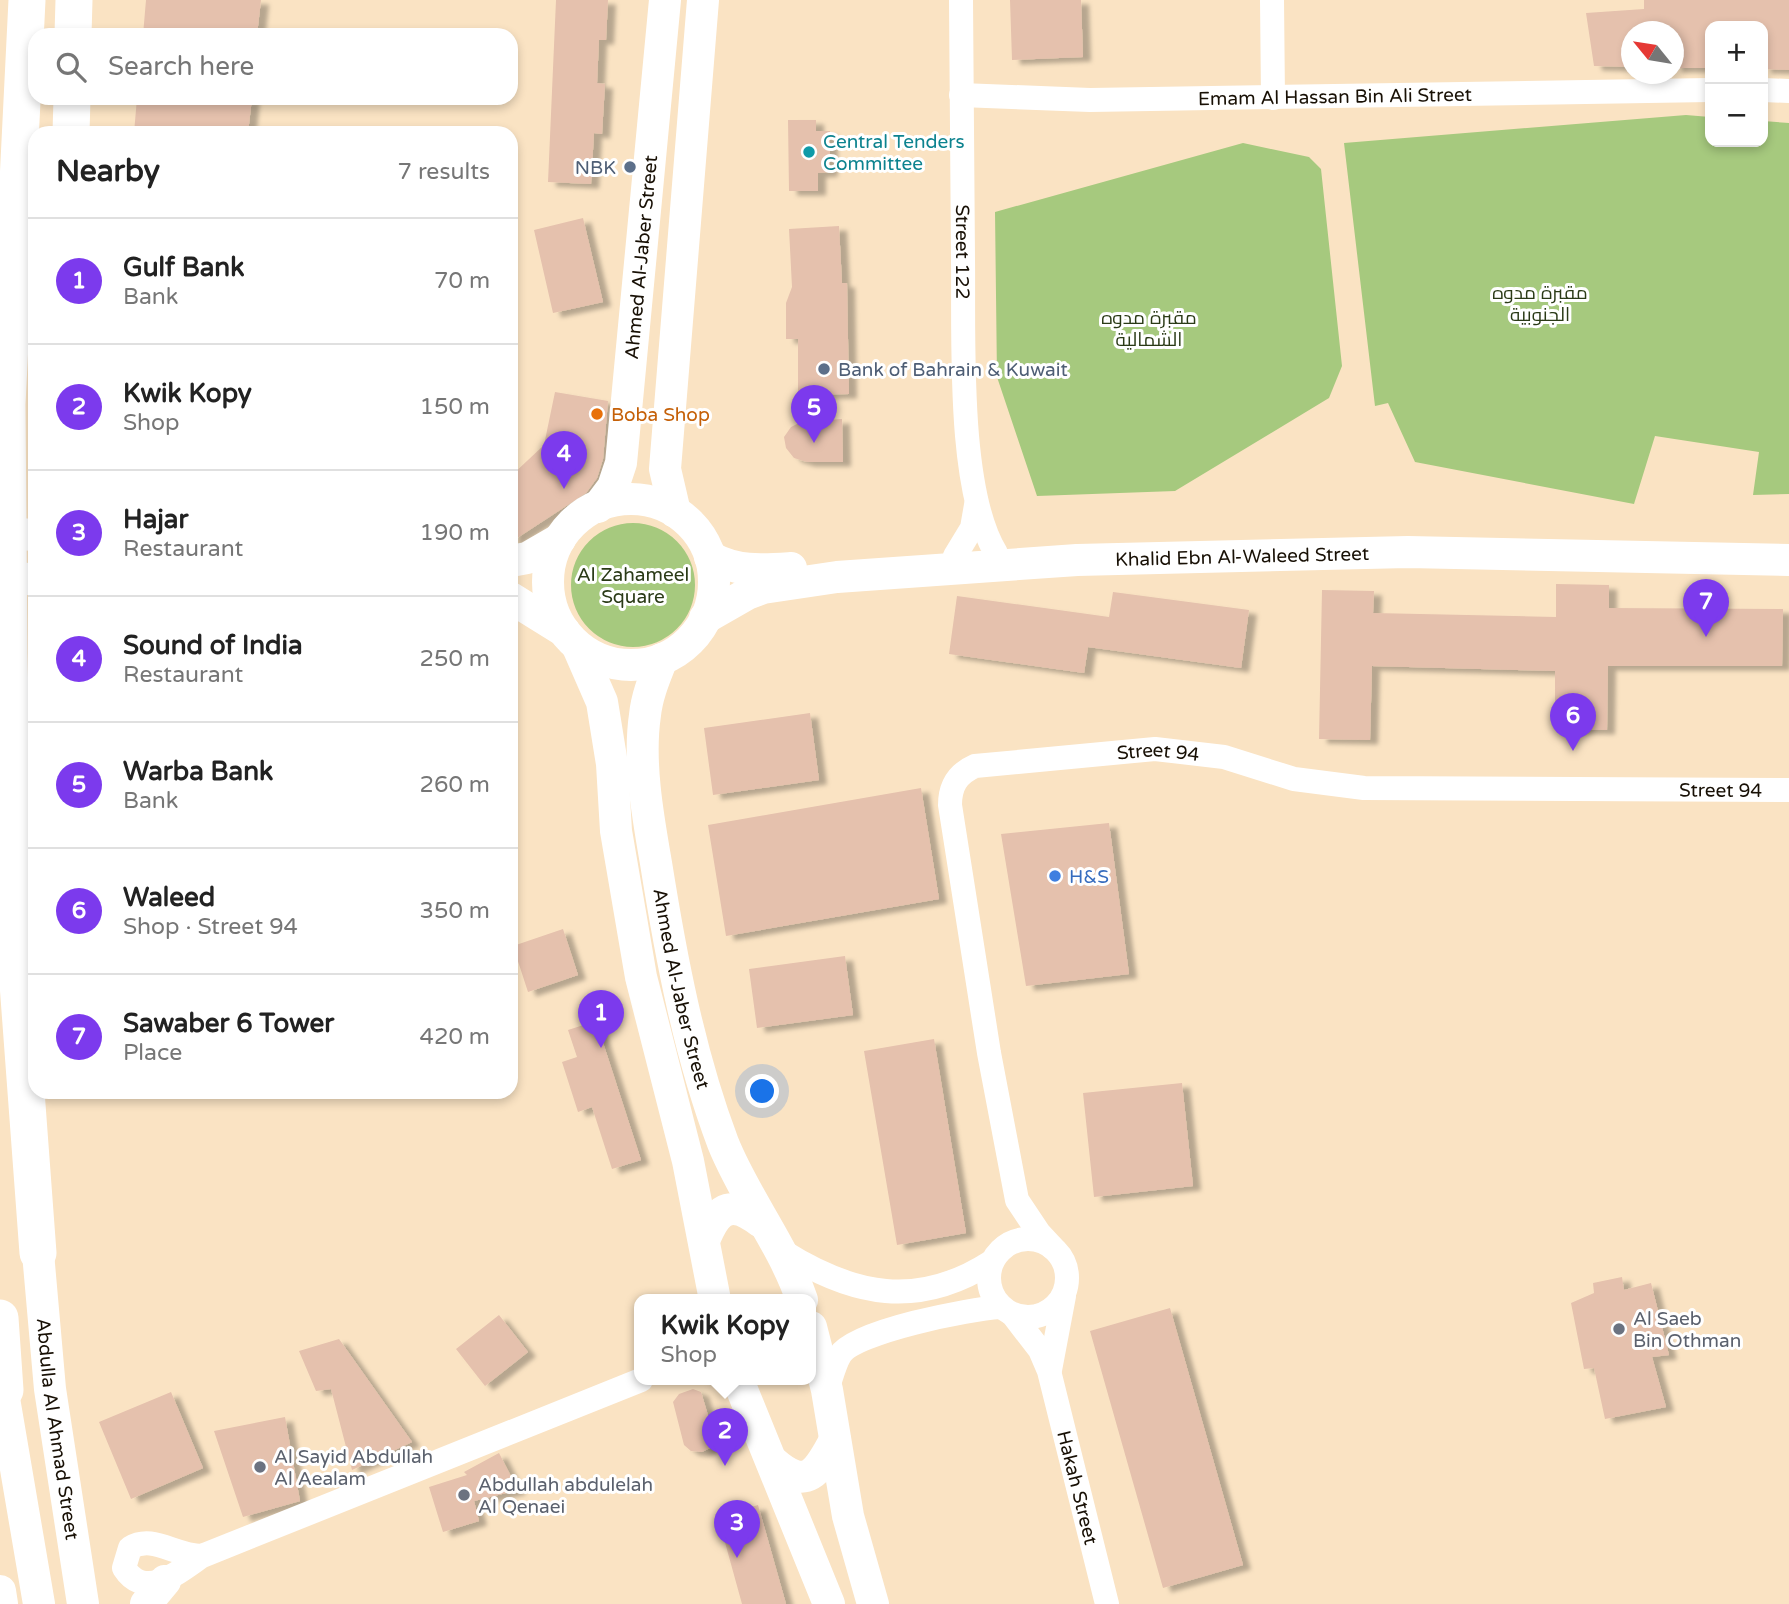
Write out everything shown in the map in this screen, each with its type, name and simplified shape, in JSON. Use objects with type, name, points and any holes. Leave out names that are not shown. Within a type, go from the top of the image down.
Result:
[{"type":"highway","points":[[26,0],[7,404],[9,640],[15,943],[38,1237]]},
{"type":"highway","points":[[73,28],[74,0]]},
{"type":"highway","points":[[71,126],[72,105]]},
{"type":"highway","points":[[38,1237],[49,1099]]},
{"type":"highway","points":[[0,1318],[2,1383]]},
{"type":"main road","name":"Ahmed Al-Jaber Street","points":[[598,507],[613,487],[621,463],[665,0]]},
{"type":"main road","name":"Ahmed Al-Jaber Street","points":[[674,512],[665,469],[703,0]]},
{"type":"main road","points":[[624,429],[635,447],[646,456],[655,457],[667,450]]},
{"type":"main road","points":[[518,560],[527,558],[560,539],[583,515],[598,507],[629,499],[653,503],[674,512],[696,531],[710,557],[713,594],[705,618],[687,642],[662,659],[636,665],[610,663],[518,603]]},
{"type":"main road","points":[[560,539],[548,576],[549,595],[571,639]]},
{"type":"main road","name":"Khalid Ebn Al-Waleed Street","points":[[710,557],[725,565],[752,571],[1223,540],[1789,541]]},
{"type":"main road","name":"Khalid Ebn Al-Waleed Street","points":[[705,618],[763,588],[837,577],[1077,560],[1408,552],[1789,560]]},
{"type":"main road","name":"Ahmed Al-Jaber Street","points":[[571,639],[601,702],[612,764],[616,831],[641,977],[705,1238],[714,1294]]},
{"type":"main road","name":"Ahmed Al-Jaber Street","points":[[662,659],[644,718],[645,756],[649,821],[674,972],[723,1143],[761,1222],[782,1251],[800,1294]]},
{"type":"main road","points":[[612,764],[614,758],[626,749],[633,749],[645,756]]},
{"type":"main road","points":[[705,1238],[716,1216],[726,1210],[739,1209],[761,1222]]},
{"type":"main road","name":"Abdulla Al Ahmad Street","points":[[38,1237],[50,1390],[83,1604]]},
{"type":"main road","points":[[816,1347],[827,1390],[848,1516],[873,1604]]},
{"type":"main road","points":[[2,1383],[39,1604]]},
{"type":"main road","points":[[740,1385],[829,1604]]},
{"type":"main road","points":[[773,1462],[794,1477],[806,1477],[816,1472],[835,1440]]},
{"type":"main road","points":[[0,1591],[2,1604]]},
{"type":"street","name":"Street 122","points":[[961,0],[965,396],[976,504],[981,524],[996,553]]},
{"type":"street","points":[[1272,0],[1273,97]]},
{"type":"street","name":"Emam Al Hassan Bin Ali Street","points":[[961,95],[1090,100],[1705,90]]},
{"type":"street","points":[[1768,90],[1789,91]]},
{"type":"street","name":"Street 122","points":[[955,556],[972,528],[976,504]]},
{"type":"street","name":"Street 94","points":[[1052,1247],[1017,1200],[989,1054],[950,805],[955,780],[964,771],[975,766],[1155,749],[1223,757],[1294,779],[1364,788],[1789,790]]},
{"type":"street","name":"Street 94","points":[[994,1258],[1007,1237],[1017,1200]]},
{"type":"street","points":[[782,1251],[834,1279],[875,1291],[898,1293],[926,1290],[965,1279],[1009,1244],[1023,1239],[1039,1240],[1052,1247],[1064,1262],[1065,1291],[1053,1308],[1044,1314],[1034,1317],[1006,1311],[963,1311],[860,1339],[841,1353],[827,1390]]},
{"type":"street","points":[[994,1258],[990,1290],[1006,1311]]},
{"type":"street","name":"Hakah Street","points":[[1049,1371],[1065,1291]]},
{"type":"street","name":"Hakah Street","points":[[1006,1311],[1034,1341],[1049,1371],[1107,1604]]},
{"type":"street","points":[[202,1556],[179,1555],[150,1542],[141,1542],[130,1548],[124,1568],[131,1577],[149,1584],[155,1592],[202,1556],[634,1383]]},
{"type":"green space","name":"مقبرة مدوه الجنوبية","points":[[1686,115],[1705,117],[1705,147],[1768,147],[1768,121],[1789,123],[1789,494],[1753,495],[1759,452],[1655,436],[1634,504],[1415,462],[1388,403],[1375,406],[1344,143]]},
{"type":"green space","name":"مقبرة مدوه الشمالية","points":[[1243,143],[1309,157],[1321,169],[1342,366],[1329,398],[1175,491],[1037,496],[997,377],[995,212]]},
{"type":"green space","name":"Al Zahameel Square","points":[[633,523],[657,527],[677,541],[691,561],[695,585],[691,609],[677,629],[657,643],[633,647],[609,643],[589,629],[575,609],[571,585],[575,561],[589,541],[609,527]]},
{"type":"building","points":[[146,0],[261,0],[258,28],[144,28]]},
{"type":"building","points":[[556,0],[608,0],[606,40],[599,40],[597,83],[605,84],[602,134],[594,133],[591,184],[548,182]]},
{"type":"building","points":[[1010,0],[1081,0],[1083,57],[1012,60]]},
{"type":"building","points":[[1644,0],[1789,0],[1789,70],[1768,69],[1768,21],[1705,21],[1705,68],[1684,68],[1684,21],[1621,21],[1621,67],[1594,66],[1586,13],[1644,9]]},
{"type":"building","points":[[136,105],[251,105],[249,126],[135,126]]},
{"type":"building","name":"Central Tenders Committee","points":[[788,120],[816,120],[816,131],[830,131],[830,172],[818,173],[818,191],[789,191]]},
{"type":"building","points":[[583,218],[603,302],[553,313],[534,230]]},
{"type":"building","points":[[839,226],[842,283],[847,283],[849,394],[798,395],[798,339],[786,339],[786,303],[792,287],[789,229]]},
{"type":"building","points":[[555,392],[608,401],[603,459],[597,478],[586,493],[518,537],[518,469],[544,445]]},
{"type":"building","points":[[842,419],[843,462],[807,462],[794,458],[786,448],[784,437],[791,427],[801,422]]},
{"type":"building","points":[[1556,584],[1609,585],[1609,608],[1783,609],[1782,666],[1608,666],[1607,730],[1555,729],[1555,671],[1372,666],[1370,740],[1319,739],[1322,590],[1374,591],[1373,613],[1556,617]]},
{"type":"building","points":[[1113,592],[1249,610],[1241,668],[1088,647],[1084,673],[949,654],[957,596],[1109,617]]},
{"type":"building","points":[[810,713],[819,780],[713,795],[704,728]]},
{"type":"building","points":[[921,788],[939,899],[726,936],[708,825]]},
{"type":"building","points":[[1109,823],[1129,974],[1026,986],[1001,834]]},
{"type":"building","points":[[563,929],[578,975],[528,992],[518,961],[518,944]]},
{"type":"building","points":[[845,956],[853,1015],[757,1028],[749,969]]},
{"type":"building","points":[[596,1021],[641,1160],[612,1169],[592,1107],[578,1112],[562,1062],[577,1057],[568,1030]]},
{"type":"building","points":[[934,1039],[966,1233],[897,1245],[864,1051]]},
{"type":"building","points":[[1182,1083],[1193,1186],[1094,1197],[1083,1093]]},
{"type":"building","name":"Al Saeb Bin Othman","points":[[1622,1277],[1624,1290],[1651,1283],[1669,1355],[1652,1357],[1666,1407],[1605,1419],[1594,1368],[1584,1369],[1571,1303],[1594,1293],[1593,1283]]},
{"type":"building","points":[[1170,1308],[1243,1565],[1163,1588],[1090,1331]]},
{"type":"building","points":[[499,1315],[528,1352],[485,1386],[456,1349]]},
{"type":"building","points":[[339,1339],[412,1442],[352,1470],[331,1389],[316,1391],[299,1351]]},
{"type":"building","points":[[693,1389],[701,1392],[715,1439],[710,1448],[702,1452],[691,1451],[684,1445],[673,1402],[679,1394]]},
{"type":"building","points":[[171,1392],[203,1468],[131,1499],[99,1422]]},
{"type":"building","name":"Al Sayid Abdullah Al Aealam","points":[[285,1417],[300,1501],[243,1517],[214,1431]]},
{"type":"building","name":"Abdullah abdulelah Al Qenaei","points":[[499,1453],[518,1490],[474,1501],[479,1521],[443,1532],[429,1487],[467,1475],[464,1472]]},
{"type":"building","points":[[758,1505],[786,1604],[742,1604],[718,1517]]},
{"type":"place","name":"Central Tenders Committee","points":[[809,152]]},
{"type":"place","name":"NBK","points":[[630,167]]},
{"type":"place","name":"Bank of Bahrain & Kuwait","points":[[824,369]]},
{"type":"place","name":"Boba Shop","points":[[597,414]]},
{"type":"place","name":"Warba Bank","points":[[814,443]]},
{"type":"place","name":"Sound of India","points":[[564,489]]},
{"type":"place","name":"Sawaber 6 Tower","points":[[1706,637]]},
{"type":"place","name":"Waleed","points":[[1573,751]]},
{"type":"place","name":"H&S","points":[[1055,876]]},
{"type":"place","name":"Gulf Bank","points":[[601,1048]]},
{"type":"place","name":"Al Saeb Bin Othman","points":[[1619,1329]]},
{"type":"place","name":"Kwik Kopy","points":[[725,1466]]},
{"type":"place","name":"Al Sayid Abdullah Al Aealam","points":[[260,1467]]},
{"type":"place","name":"Abdullah abdulelah Al Qenaei","points":[[464,1495]]},
{"type":"place","name":"Hajar","points":[[737,1558]]}]
